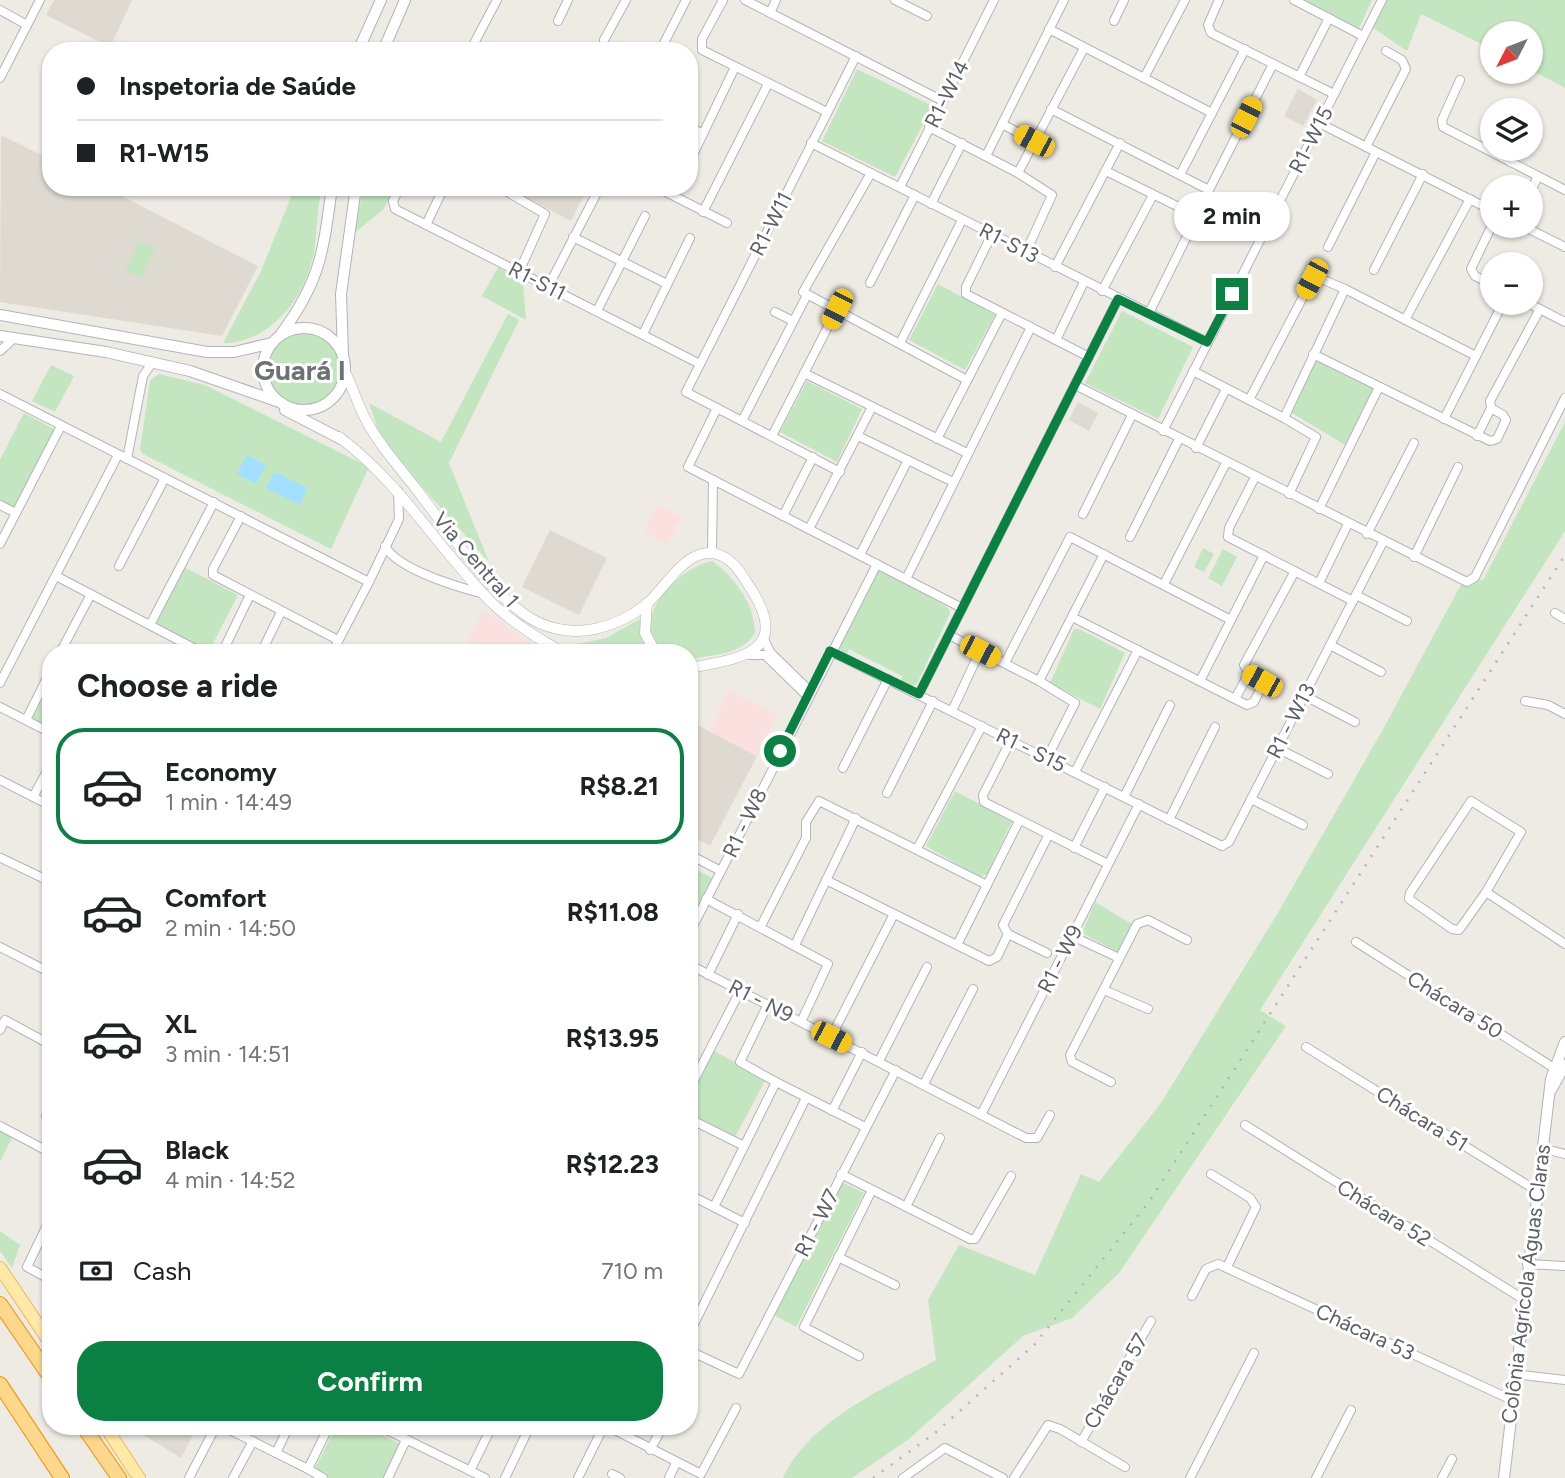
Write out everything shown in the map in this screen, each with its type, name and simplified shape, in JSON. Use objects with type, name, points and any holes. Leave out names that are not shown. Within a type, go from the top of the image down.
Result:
[{"type":"highway","points":[[0,1304],[42,1365]]},
{"type":"highway","points":[[0,1384],[62,1478]]},
{"type":"highway","points":[[89,1435],[118,1478]]},
{"type":"main road","points":[[362,42],[381,0]]},
{"type":"main road","points":[[387,42],[405,0]]},
{"type":"main road","points":[[330,196],[315,281],[304,304],[276,340],[263,369],[265,382],[287,406],[307,410],[321,407],[333,398],[341,386],[345,372],[341,294],[355,196]]},
{"type":"main road","points":[[0,315],[221,353],[276,340],[291,330],[317,330],[337,345],[343,356]]},
{"type":"main road","points":[[94,332],[106,352]]},
{"type":"main road","name":"Via Central 1","points":[[0,336],[106,352],[190,370],[287,406]]},
{"type":"main road","points":[[236,386],[247,395],[343,440]]},
{"type":"main road","name":"Colônia Agrícola Águas Claras","points":[[1504,1478],[1541,1148],[1550,1090],[1561,1070],[1565,1042]]},
{"type":"main road","points":[[0,1268],[42,1331]]},
{"type":"main road","points":[[111,1435],[139,1478]]},
{"type":"street","points":[[0,78],[40,0]]},
{"type":"street","points":[[475,42],[496,0]]},
{"type":"street","points":[[558,21],[568,0]]},
{"type":"street","points":[[604,40],[626,0]]},
{"type":"street","points":[[665,42],[686,0]]},
{"type":"street","points":[[723,0],[700,47],[827,112]]},
{"type":"street","points":[[745,0],[943,101]]},
{"type":"street","points":[[770,13],[776,0]]},
{"type":"street","points":[[895,0],[927,16]]},
{"type":"street","name":"R1-W14","points":[[900,187],[994,0]]},
{"type":"street","points":[[986,156],[1064,0]]},
{"type":"street","points":[[1114,21],[1124,0]]},
{"type":"street","points":[[1144,78],[1185,0]]},
{"type":"street","points":[[1219,0],[1209,22],[1209,30],[1334,94]]},
{"type":"street","points":[[1294,0],[1363,36]]},
{"type":"street","name":"R1-W15","points":[[1163,431],[1382,0]]},
{"type":"street","points":[[0,10],[27,25]]},
{"type":"street","points":[[1299,77],[1329,18]]},
{"type":"street","points":[[1049,29],[1212,113]]},
{"type":"street","points":[[1018,173],[1084,48]]},
{"type":"street","points":[[1180,175],[1245,50]]},
{"type":"street","points":[[1366,147],[1406,69],[1402,60],[1386,51]]},
{"type":"street","name":"R1-W11","points":[[717,408],[685,392],[856,56]]},
{"type":"street","points":[[1051,109],[1209,190],[1273,64]]},
{"type":"street","points":[[698,144],[735,67]]},
{"type":"street","points":[[1460,80],[1442,120],[1446,130],[1536,175]]},
{"type":"street","points":[[702,212],[768,83]]},
{"type":"street","points":[[1319,123],[1480,204]]},
{"type":"street","points":[[1002,124],[1034,141]]},
{"type":"street","points":[[929,127],[1047,190],[1053,198],[1026,252]]},
{"type":"street","points":[[698,131],[703,134]]},
{"type":"street","name":"R1-S13","points":[[811,143],[1207,342]]},
{"type":"street","points":[[931,204],[962,143]]},
{"type":"street","points":[[1055,267],[1119,143]]},
{"type":"street","points":[[1328,247],[1376,152]]},
{"type":"street","points":[[1106,171],[1197,216],[1149,313]]},
{"type":"street","points":[[872,173],[803,292],[967,380]]},
{"type":"street","points":[[1374,271],[1423,174]]},
{"type":"street","points":[[1543,179],[1565,190]]},
{"type":"street","points":[[870,283],[915,195]]},
{"type":"street","points":[[1102,291],[1153,195]]},
{"type":"street","name":"R1-S11","points":[[397,196],[393,207],[700,364]]},
{"type":"street","points":[[426,225],[440,196]]},
{"type":"street","points":[[519,272],[546,217],[521,196]]},
{"type":"street","points":[[548,287],[595,196]]},
{"type":"street","points":[[681,196],[702,212],[727,223]]},
{"type":"street","points":[[1405,320],[1470,199]]},
{"type":"street","points":[[597,311],[645,216]]},
{"type":"street","points":[[900,343],[962,220]]},
{"type":"street","points":[[992,234],[965,290],[969,296],[1089,357]]},
{"type":"street","points":[[1543,236],[1565,247]]},
{"type":"street","points":[[573,237],[667,284]]},
{"type":"street","points":[[643,334],[690,238]]},
{"type":"street","points":[[1480,278],[1471,269],[1486,238]]},
{"type":"street","points":[[1249,400],[1314,276],[1476,356]]},
{"type":"street","points":[[1056,340],[1084,282]]},
{"type":"street","points":[[1284,418],[1345,289]]},
{"type":"street","points":[[742,421],[807,295]]},
{"type":"street","points":[[919,694],[1118,299]]},
{"type":"street","points":[[772,436],[837,309]]},
{"type":"street","points":[[1543,311],[1564,320]]},
{"type":"street","points":[[775,312],[793,321]]},
{"type":"street","points":[[937,439],[1002,313]]},
{"type":"street","points":[[1444,419],[1497,315]]},
{"type":"street","points":[[1477,436],[1491,408],[1490,401],[1536,315]]},
{"type":"street","points":[[906,579],[1031,327]]},
{"type":"street","points":[[0,351],[13,339]]},
{"type":"street","points":[[1313,354],[1477,436],[1494,441],[1506,420],[1491,408]]},
{"type":"street","points":[[137,359],[143,376]]},
{"type":"street","points":[[0,683],[122,457],[143,376],[152,363]]},
{"type":"street","points":[[1193,371],[1284,418],[1317,439],[1289,494]]},
{"type":"street","name":"Via Central 1","points":[[345,372],[363,415],[378,440],[460,545],[524,615],[562,630],[593,630],[623,619],[647,603],[691,559],[712,553]]},
{"type":"street","points":[[804,373],[967,453]]},
{"type":"street","points":[[1075,385],[1464,582],[1472,580],[1565,398]]},
{"type":"street","points":[[1319,509],[1379,387]]},
{"type":"street","points":[[1196,447],[1226,389]]},
{"type":"street","points":[[0,394],[369,582]]},
{"type":"street","name":"Via Central 1","points":[[287,406],[343,440],[398,491],[484,593],[513,621],[550,644]]},
{"type":"street","points":[[809,529],[872,407]]},
{"type":"street","points":[[840,472],[717,408],[688,467],[962,608]]},
{"type":"street","points":[[1083,514],[1132,415]]},
{"type":"street","points":[[0,544],[61,426]]},
{"type":"street","points":[[858,436],[953,482]]},
{"type":"street","points":[[1130,537],[1179,439]]},
{"type":"street","points":[[1367,534],[1414,443]]},
{"type":"street","points":[[783,516],[813,457]]},
{"type":"street","points":[[860,555],[908,460]]},
{"type":"street","points":[[1164,584],[1226,463]]},
{"type":"street","points":[[1414,557],[1458,467]]},
{"type":"street","points":[[1255,477],[1228,535],[1294,571],[1407,621]]},
{"type":"street","points":[[119,566],[165,478]]},
{"type":"street","points":[[713,480],[712,553],[724,557],[736,567],[757,599],[765,618],[764,639],[770,652],[808,694]]},
{"type":"street","points":[[336,644],[369,582],[400,514],[398,491]]},
{"type":"street","points":[[150,625],[214,502]]},
{"type":"street","points":[[0,505],[16,513]]},
{"type":"street","points":[[241,516],[212,572],[216,578],[338,640]]},
{"type":"street","points":[[1319,583],[1348,524]]},
{"type":"street","points":[[1005,663],[1070,537],[1231,620]]},
{"type":"street","name":"R1 - W13","points":[[1229,842],[1383,542]]},
{"type":"street","points":[[385,546],[390,554],[449,584],[484,593]]},
{"type":"street","points":[[379,558],[390,554]]},
{"type":"street","points":[[1039,681],[1104,554]]},
{"type":"street","points":[[1200,681],[1264,555]]},
{"type":"street","name":"R1 - W8","points":[[698,916],[808,694],[877,564]]},
{"type":"street","points":[[1072,617],[1235,699],[1252,704],[1264,687],[1262,681],[1249,673],[1244,665],[1294,571]]},
{"type":"street","points":[[56,576],[186,644]]},
{"type":"street","points":[[65,644],[91,594]]},
{"type":"street","points":[[226,644],[250,595]]},
{"type":"street","points":[[647,603],[645,633],[651,644]]},
{"type":"street","points":[[265,644],[281,612]]},
{"type":"street","points":[[1555,613],[1565,619]]},
{"type":"street","points":[[949,635],[1039,681],[1075,704],[1047,758]]},
{"type":"street","points":[[750,655],[764,639]]},
{"type":"street","points":[[1330,646],[1381,672]]},
{"type":"street","points":[[1075,772],[1138,650]]},
{"type":"street","name":"R1 - S15","points":[[830,651],[1139,804],[1219,847],[1229,842]]},
{"type":"street","points":[[952,711],[980,651]]},
{"type":"street","points":[[698,666],[750,655],[765,655],[808,694]]},
{"type":"street","points":[[1235,699],[1249,673]]},
{"type":"street","points":[[843,768],[888,679]]},
{"type":"street","points":[[26,720],[42,688]]},
{"type":"street","points":[[1305,696],[1354,722]]},
{"type":"street","points":[[887,793],[933,701]]},
{"type":"street","points":[[1525,701],[1548,705],[1565,714]]},
{"type":"street","points":[[1124,797],[1170,705]]},
{"type":"street","points":[[0,707],[42,728]]},
{"type":"street","points":[[917,849],[982,726]]},
{"type":"street","points":[[1169,820],[1215,727]]},
{"type":"street","points":[[1011,740],[982,799],[987,805],[1108,864]]},
{"type":"street","points":[[1277,748],[1328,774]]},
{"type":"street","points":[[0,780],[42,802]]},
{"type":"street","points":[[33,797],[42,780]]},
{"type":"street","points":[[1074,848],[1105,787]]},
{"type":"street","points":[[1251,799],[1303,825]]},
{"type":"street","points":[[1471,801],[1521,832],[1486,892],[1459,930],[1451,929],[1409,899],[1410,893],[1471,801]]},
{"type":"street","points":[[761,926],[806,838],[806,822],[817,802],[826,803],[987,885]]},
{"type":"street","name":"R1 - W9","points":[[981,1115],[1139,804]]},
{"type":"street","points":[[795,945],[856,818]]},
{"type":"street","points":[[957,945],[1019,821]]},
{"type":"street","points":[[1047,953],[1008,934],[1003,922],[1048,836]]},
{"type":"street","points":[[1,858],[42,878]]},
{"type":"street","points":[[698,859],[721,871]]},
{"type":"street","points":[[826,880],[992,961],[1008,934]]},
{"type":"street","points":[[1486,892],[1565,944]]},
{"type":"street","points":[[706,899],[827,962],[828,966],[801,1022]]},
{"type":"street","points":[[708,975],[738,914]]},
{"type":"street","points":[[831,1037],[894,914]]},
{"type":"street","points":[[1111,1082],[1072,1062],[1070,1058],[1119,958],[1140,921],[1148,920],[1187,940]]},
{"type":"street","points":[[1072,936],[1119,958]]},
{"type":"street","name":"Chácara 50","points":[[1356,942],[1561,1070]]},
{"type":"street","points":[[0,947],[42,968]]},
{"type":"street","points":[[879,1061],[927,967]]},
{"type":"street","name":"R1 - N9","points":[[698,970],[1033,1140],[1040,1135],[1050,1115]]},
{"type":"street","points":[[924,1084],[973,989]]},
{"type":"street","points":[[698,1072],[740,990]]},
{"type":"street","points":[[1104,990],[1148,1009]]},
{"type":"street","points":[[768,1004],[740,1062],[865,1127]]},
{"type":"street","points":[[0,1030],[2,1019],[42,1040]]},
{"type":"street","name":"Chácara 51","points":[[1306,1047],[1537,1191]]},
{"type":"street","points":[[832,1111],[862,1052]]},
{"type":"street","name":"R1 - W7","points":[[698,1355],[737,1375],[896,1070]]},
{"type":"street","points":[[714,1207],[776,1082]]},
{"type":"street","points":[[698,1316],[806,1098]]},
{"type":"street","points":[[698,1123],[744,1146]]},
{"type":"street","name":"Chácara 52","points":[[1245,1125],[1523,1299]]},
{"type":"street","points":[[0,1126],[42,1148]]},
{"type":"street","points":[[906,1207],[940,1138]]},
{"type":"street","points":[[1541,1148],[1565,1154]]},
{"type":"street","points":[[841,1174],[965,1238],[975,1239],[1011,1175]]},
{"type":"street","points":[[1192,1296],[1206,1269],[1222,1266],[1256,1207],[1250,1198],[1211,1174]]},
{"type":"street","points":[[859,1356],[804,1327],[872,1190]]},
{"type":"street","points":[[698,1199],[745,1223]]},
{"type":"street","points":[[42,1242],[27,1267],[42,1275]]},
{"type":"street","points":[[838,1257],[895,1285]]},
{"type":"street","points":[[1527,1264],[1565,1266]]},
{"type":"street","name":"Chácara 53","points":[[1222,1266],[1512,1400]]},
{"type":"street","name":"Chácara 57","points":[[1081,1442],[1151,1321]]},
{"type":"street","points":[[1190,1478],[1254,1353]]},
{"type":"street","points":[[1514,1374],[1565,1380]]},
{"type":"street","points":[[622,1435],[676,1463],[703,1472],[736,1409]]},
{"type":"street","points":[[1316,1478],[1351,1410]]},
{"type":"street","points":[[1014,1478],[1045,1426],[1052,1425],[1125,1467]]},
{"type":"street","points":[[189,1478],[211,1435]]},
{"type":"street","points":[[241,1435],[323,1478]]},
{"type":"street","points":[[276,1453],[285,1435]]},
{"type":"street","points":[[308,1469],[325,1435]]},
{"type":"street","points":[[397,1435],[485,1478]]},
{"type":"street","points":[[471,1471],[488,1435]]},
{"type":"street","points":[[505,1478],[526,1435]]},
{"type":"street","points":[[578,1478],[600,1435]]},
{"type":"street","points":[[650,1450],[658,1435]]},
{"type":"street","points":[[388,1478],[407,1440]]},
{"type":"street","points":[[233,1478],[253,1441]]},
{"type":"street","points":[[903,1478],[945,1448],[1003,1478]]},
{"type":"street","points":[[1442,1478],[1452,1459]]},
{"type":"street","points":[[669,1478],[676,1463]]},
{"type":"shaded area","points":[[54,0],[132,0],[112,42],[100,42],[46,15]]},
{"type":"shaded area","points":[[1298,89],[1317,100],[1303,126],[1284,116]]},
{"type":"shaded area","points":[[1,135],[42,156],[42,196],[122,196],[258,266],[222,336],[0,302]]},
{"type":"shaded area","points":[[524,196],[584,196],[571,221]]},
{"type":"shaded area","points":[[1078,402],[1098,413],[1089,431],[1069,420]]},
{"type":"shaded area","points":[[658,504],[682,518],[667,544],[644,531]]},
{"type":"shaded area","points":[[550,530],[607,558],[579,615],[522,587]]},
{"type":"shaded area","points":[[483,611],[534,644],[466,644]]},
{"type":"shaded area","points":[[729,690],[777,715],[757,756],[710,732]]},
{"type":"shaded area","points":[[698,725],[757,756],[710,846],[698,839]]},
{"type":"shaded area","points":[[144,1435],[193,1435],[181,1458]]},
{"type":"green space","points":[[1300,0],[1372,0],[1358,30]]},
{"type":"green space","points":[[1387,0],[1565,0],[1565,88],[1544,77],[1544,21],[1480,21],[1480,44],[1421,14],[1407,51],[1373,28]]},
{"type":"green space","points":[[857,69],[933,106],[895,177],[822,141]]},
{"type":"green space","points":[[291,196],[320,196],[310,268],[295,300],[271,326],[256,335],[223,343],[261,271]]},
{"type":"green space","points":[[362,196],[391,196],[383,210],[353,234]]},
{"type":"green space","points":[[139,241],[155,249],[141,278],[125,271]]},
{"type":"green space","points":[[498,267],[523,282],[526,320],[482,296]]},
{"type":"green space","points":[[938,284],[995,315],[965,370],[909,340]]},
{"type":"green space","points":[[1122,311],[1193,347],[1158,419],[1085,383]]},
{"type":"green space","points":[[508,314],[519,320],[449,463],[489,562],[382,442],[369,403],[441,442]]},
{"type":"green space","points":[[304,333],[324,339],[334,349],[340,369],[334,389],[324,399],[304,405],[284,399],[274,389],[268,369],[274,349],[284,339]]},
{"type":"green space","points":[[1319,355],[1380,388],[1347,446],[1287,410]]},
{"type":"green space","points":[[51,365],[74,376],[55,412],[32,401]]},
{"type":"green space","points":[[159,374],[205,385],[369,467],[331,549],[143,454],[140,450],[150,380]]},
{"type":"green space","points":[[807,381],[862,409],[837,462],[780,432]]},
{"type":"green space","points":[[24,413],[56,430],[15,509],[0,502],[0,460]]},
{"type":"green space","points":[[1565,422],[1565,531],[1260,1010],[1286,1026],[1119,1273],[1072,1318],[1023,1336],[909,1439],[852,1478],[783,1478],[810,1440],[829,1423],[871,1395],[936,1360],[928,1300],[959,1245],[1035,1275],[1081,1174],[1099,1182],[1161,1103],[1279,911],[1382,731],[1464,579],[1483,580]]},
{"type":"green space","points":[[1203,548],[1214,554],[1204,572],[1194,567]]},
{"type":"green space","points":[[1223,549],[1237,557],[1222,586],[1208,578]]},
{"type":"green space","points":[[712,561],[736,583],[752,612],[755,633],[735,650],[698,658],[698,644],[655,644],[650,626],[653,612],[661,598],[672,585],[699,565]]},
{"type":"green space","points":[[184,567],[238,595],[213,644],[196,644],[155,623]]},
{"type":"green space","points":[[876,569],[901,579],[948,608],[950,613],[917,684],[911,686],[901,681],[902,676],[849,649],[846,655],[838,647]]},
{"type":"green space","points":[[640,619],[640,630],[645,644],[578,644],[606,638]]},
{"type":"green space","points":[[1074,629],[1079,629],[1125,653],[1100,709],[1050,683]]},
{"type":"green space","points":[[42,699],[42,724],[32,719]]},
{"type":"green space","points":[[955,791],[1012,821],[987,874],[980,877],[926,846]]},
{"type":"green space","points":[[698,870],[712,878],[698,905]]},
{"type":"green space","points":[[1095,902],[1132,924],[1118,952],[1082,933]]},
{"type":"green space","points":[[714,1051],[766,1079],[734,1139],[698,1119],[698,1082]]},
{"type":"green space","points":[[0,1126],[14,1134],[0,1162]]},
{"type":"green space","points":[[841,1182],[864,1193],[796,1327],[774,1315]]},
{"type":"green space","points":[[0,1231],[20,1245],[12,1268],[0,1251]]},
{"type":"green space","points":[[332,1435],[382,1435],[400,1444],[383,1478],[327,1478],[314,1471]]},
{"type":"water","points":[[247,455],[266,465],[256,484],[237,474]]},
{"type":"water","points":[[274,472],[308,488],[300,505],[266,488]]},
{"type":"railway","points":[[873,1478],[935,1433],[1034,1345],[1149,1202],[1565,555]]},
{"type":"district","name":"Guará I","points":[[300,370]]},
{"type":"route","points":[[780,751],[830,651],[919,694],[1118,299],[1207,342],[1232,294]]}]
